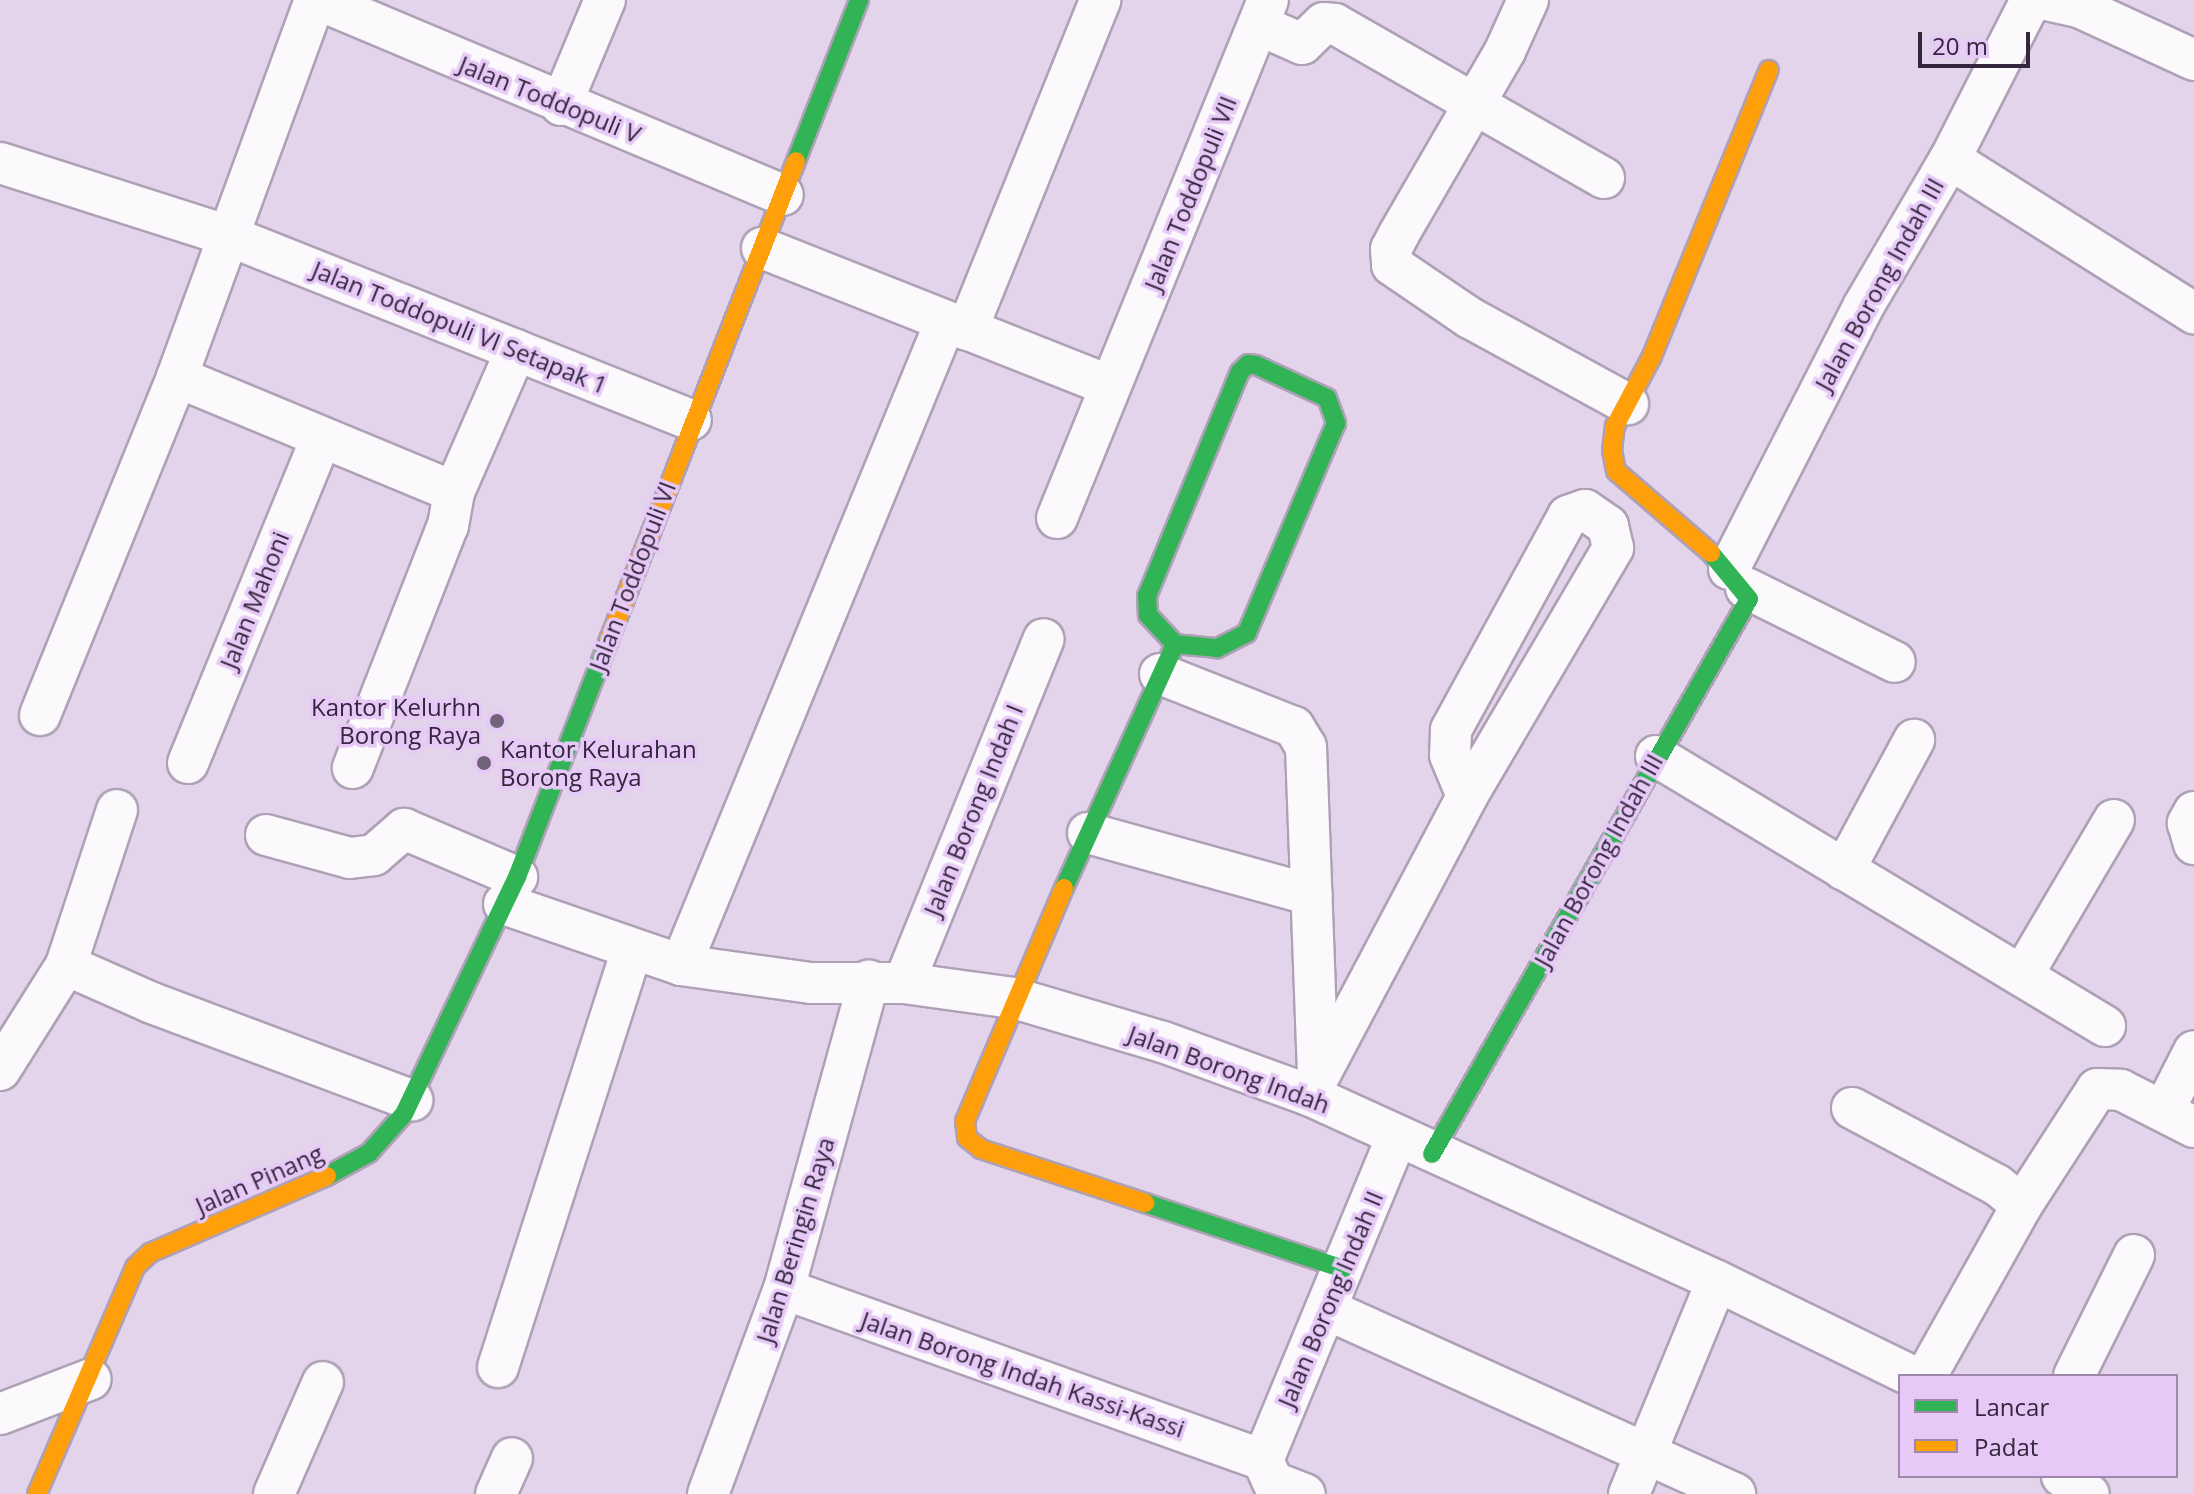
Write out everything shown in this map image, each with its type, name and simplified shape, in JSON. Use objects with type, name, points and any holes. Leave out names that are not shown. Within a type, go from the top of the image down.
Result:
[{"type":"street","name":"Jalan Toddopuli V","points":[[317,0],[561,105],[783,195]]},
{"type":"street","points":[[40,715],[177,377],[317,0]]},
{"type":"street","points":[[561,105],[605,0]]},
{"type":"street","points":[[783,195],[859,0]]},
{"type":"street","points":[[681,965],[1100,0]]},
{"type":"street","points":[[1528,0],[1505,51],[1472,101],[1395,242],[1392,265],[1470,318],[1628,404]]},
{"type":"street","name":"Jalan Borong Indah III","points":[[1432,1154],[1656,756],[1745,609],[1737,578],[1863,307],[1950,159],[2031,0]]},
{"type":"street","points":[[2069,2],[2194,60]]},
{"type":"street","points":[[1264,13],[1302,44],[1330,22],[1604,178]]},
{"type":"street","name":"Jalan Toddopuli VII","points":[[1110,386],[1264,13]]},
{"type":"street","points":[[1769,70],[1628,404],[1615,426],[1616,471],[1737,578],[1895,662]]},
{"type":"street","points":[[1950,159],[2194,313]]},
{"type":"street","name":"Jalan Toddopuli VI Setapak 1","points":[[0,163],[229,236],[691,420]]},
{"type":"street","name":"Jalan Toddopuli VI","points":[[511,890],[691,420],[783,195]]},
{"type":"street","points":[[762,248],[1110,386],[1057,518]]},
{"type":"street","points":[[353,768],[448,525],[454,492],[516,350]]},
{"type":"street","points":[[1167,659],[1217,648],[1247,633],[1336,423],[1327,398],[1256,365],[1248,364],[1240,372],[1147,596],[1148,615],[1167,659],[1294,727],[1306,747],[1310,773],[1314,1086]]},
{"type":"street","points":[[177,377],[321,438],[435,480],[454,492]]},
{"type":"street","name":"Jalan Mahoni","points":[[188,763],[321,438]]},
{"type":"street","points":[[1314,1086],[1467,796],[1613,548],[1615,537],[1596,515],[1585,510],[1568,516],[1451,730],[1450,755],[1467,796]]},
{"type":"street","name":"Jalan Borong Indah I","points":[[886,982],[1044,639]]},
{"type":"street","points":[[1167,659],[1014,998],[965,1121],[967,1138],[981,1149],[1343,1269]]},
{"type":"street","points":[[1844,870],[1914,740]]},
{"type":"street","points":[[1656,756],[2105,1026]]},
{"type":"street","points":[[0,1070],[66,965],[117,810]]},
{"type":"street","points":[[2194,812],[2188,835],[2194,844]]},
{"type":"street","points":[[2022,976],[2114,820]]},
{"type":"street","name":"Jalan Borong Indah","points":[[266,835],[350,858],[374,855],[404,829],[511,890],[632,950],[681,965],[811,983],[886,982],[1014,998],[1314,1086],[1397,1137],[1432,1154],[1717,1281],[1908,1374]]},
{"type":"street","points":[[1088,833],[1312,895]]},
{"type":"street","name":"Jalan Pinang","points":[[37,1494],[91,1379],[135,1267],[150,1253],[292,1195],[369,1153],[392,1132],[412,1100],[511,890]]},
{"type":"street","points":[[498,1367],[632,950]]},
{"type":"street","points":[[66,965],[152,1003],[412,1100]]},
{"type":"street","name":"Jalan Beringin Raya","points":[[719,1491],[886,982]]},
{"type":"street","points":[[1927,1374],[2022,1205],[2097,1089],[2121,1090],[2179,1118],[2194,1051]]},
{"type":"street","points":[[1852,1108],[2008,1191],[2022,1205]]},
{"type":"street","name":"Jalan Borong Indah II","points":[[1263,1460],[1397,1137]]},
{"type":"street","points":[[2075,1374],[2134,1255]]},
{"type":"street","points":[[1629,1494],[1717,1281]]},
{"type":"street","name":"Jalan Borong Indah Kassi-Kassi","points":[[784,1289],[1263,1460]]},
{"type":"street","points":[[1326,1309],[1647,1450],[1735,1494]]},
{"type":"street","points":[[0,1414],[91,1379]]},
{"type":"street","points":[[274,1494],[323,1382]]},
{"type":"street","points":[[496,1494],[512,1458]]},
{"type":"street","points":[[1263,1460],[1273,1482],[1305,1494]]},
{"type":"street","points":[[2065,1478],[2089,1494]]},
{"type":"traffic: fast","points":[[796,161],[859,0]]},
{"type":"traffic: fast","points":[[1064,888],[1175,644],[1148,615],[1147,596],[1240,372],[1248,364],[1256,365],[1327,398],[1336,423],[1247,633],[1217,648],[1175,644]]},
{"type":"traffic: fast","points":[[1432,1154],[1749,599],[1711,553]]},
{"type":"traffic: fast","points":[[327,1176],[369,1153],[404,1114],[517,877],[609,640]]},
{"type":"traffic: fast","points":[[1145,1203],[1343,1269]]},
{"type":"traffic: slow","points":[[1711,553],[1616,471],[1612,450],[1615,426],[1652,356],[1769,70]]},
{"type":"traffic: slow","points":[[609,640],[796,161]]},
{"type":"traffic: slow","points":[[1064,888],[965,1121],[967,1138],[981,1149],[1145,1203]]},
{"type":"traffic: slow","points":[[37,1494],[135,1267],[150,1253],[327,1176]]},
{"type":"place","name":"Kantor Kelurhn Borong Raya","points":[[497,721]]},
{"type":"place","name":"Kantor Kelurahan Borong Raya","points":[[484,763]]}]
